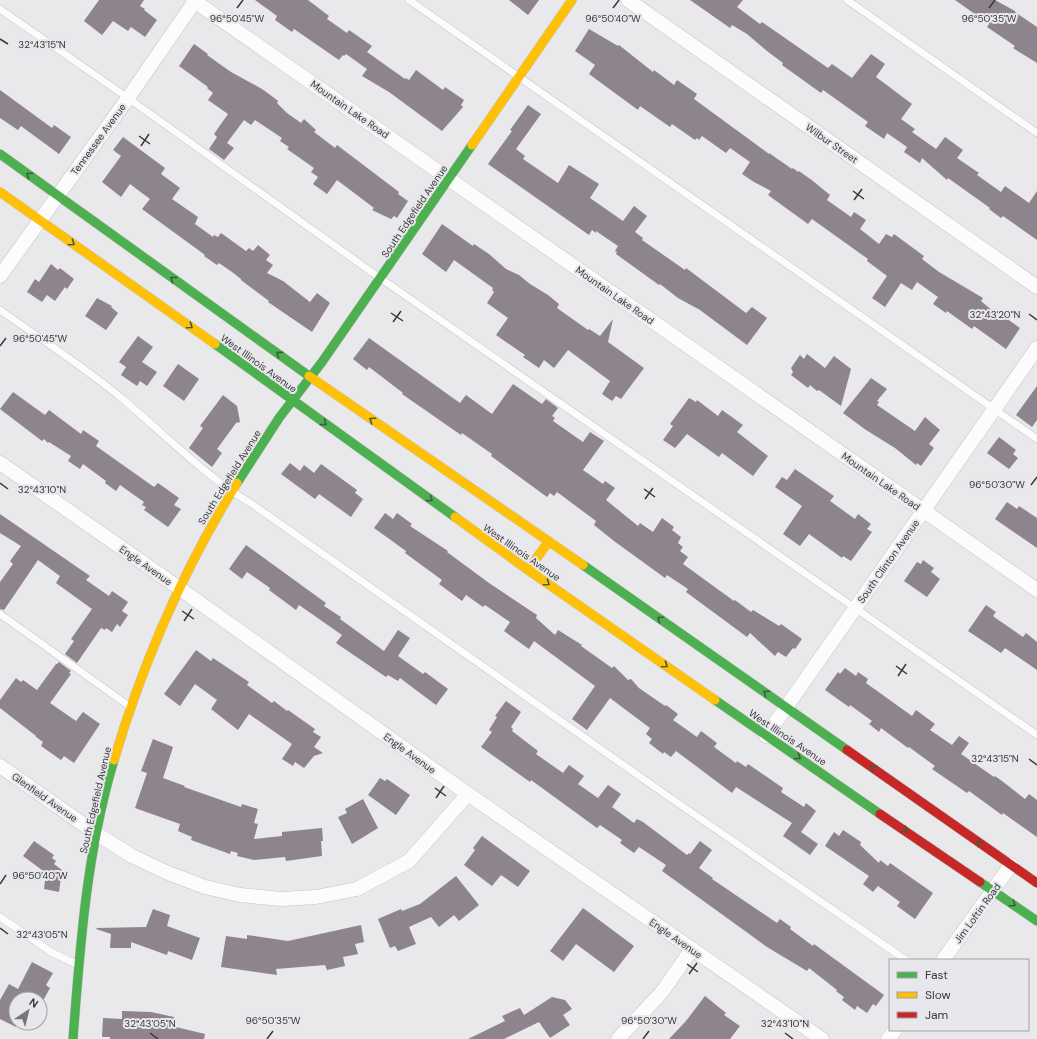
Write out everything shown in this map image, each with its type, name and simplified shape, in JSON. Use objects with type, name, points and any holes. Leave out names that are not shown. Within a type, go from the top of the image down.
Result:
[{"type":"main road","name":"South Edgefield Avenue","points":[[73,1039],[78,966],[97,834],[113,762],[147,662],[179,588],[204,539],[231,492],[283,412],[322,362],[572,0]]},
{"type":"main road","name":"West Illinois Avenue","points":[[0,154],[310,377],[549,541],[1037,883]]},
{"type":"main road","name":"West Illinois Avenue","points":[[0,192],[293,400],[528,570],[766,736],[994,890],[1037,921]]},
{"type":"main road","points":[[528,570],[549,541]]},
{"type":"street","name":"Wilbur Street","points":[[628,0],[1037,287]]},
{"type":"street","name":"Tennessee Avenue","points":[[0,276],[128,98],[194,1]]},
{"type":"street","name":"Mountain Lake Road","points":[[194,1],[1037,590]]},
{"type":"street","name":"South Clinton Avenue","points":[[766,736],[1037,348]]},
{"type":"street","name":"Engle Avenue","points":[[0,463],[179,588],[468,794],[822,1039]]},
{"type":"street","name":"Glenfield Avenue","points":[[0,766],[97,834],[132,856],[168,873],[205,887],[240,895],[281,899],[316,897],[357,889],[409,861],[468,794]]},
{"type":"street","name":"Jim Loftin Road","points":[[944,959],[1011,865]]},
{"type":"street","points":[[618,1039],[662,992],[692,949]]},
{"type":"street","points":[[888,1039],[894,1031]]},
{"type":"lane","points":[[409,0],[1037,439]]},
{"type":"lane","points":[[847,0],[1037,133]]},
{"type":"lane","points":[[0,9],[128,98],[380,278],[1037,736]]},
{"type":"lane","points":[[0,310],[102,383],[231,492],[252,504],[669,797],[905,959]]},
{"type":"lane","points":[[0,614],[131,707]]},
{"type":"lane","points":[[0,917],[51,952],[78,966]]},
{"type":"building","points":[[99,0],[144,0],[140,6],[157,20],[145,37],[131,27],[128,31],[113,21],[102,35],[84,21]]},
{"type":"building","points":[[255,0],[308,0],[329,16],[327,19],[347,33],[349,30],[372,46],[367,52],[405,79],[406,78],[409,80],[416,70],[443,90],[445,87],[464,100],[461,105],[463,107],[442,131],[389,92],[362,76],[367,69],[346,54],[339,60],[294,29],[292,32],[275,20],[277,16]]},
{"type":"building","points":[[509,0],[539,0],[528,15]]},
{"type":"building","points":[[690,0],[743,0],[737,7],[760,24],[762,22],[828,68],[832,64],[852,78],[871,54],[885,64],[876,77],[912,104],[901,119],[915,129],[912,132],[936,149],[945,137],[963,150],[957,158],[979,173],[977,175],[1001,192],[1005,186],[1029,203],[1037,191],[1037,240],[1003,216],[1001,218],[989,209],[990,208],[948,178],[947,180],[922,158],[920,163],[904,152],[907,147],[887,133],[884,139],[865,126],[868,122],[823,90],[821,93],[782,65],[783,63],[747,34],[732,25],[730,28]]},
{"type":"building","points":[[955,0],[995,0],[1015,11],[1037,27],[1037,63],[1013,48],[1015,46],[987,27],[989,24]]},
{"type":"building","points":[[589,29],[618,46],[619,45],[653,72],[654,70],[674,85],[677,80],[697,94],[694,99],[769,154],[792,169],[793,168],[798,172],[799,171],[813,181],[830,195],[827,200],[851,217],[854,212],[866,220],[860,229],[879,244],[886,234],[892,237],[894,234],[924,256],[922,259],[939,272],[983,298],[981,301],[1001,318],[1003,316],[1020,328],[1006,349],[974,326],[972,329],[947,311],[946,313],[933,304],[938,297],[917,282],[912,290],[901,283],[885,307],[872,298],[887,276],[867,261],[868,259],[812,219],[808,224],[768,195],[771,191],[742,174],[750,162],[730,148],[726,153],[702,136],[699,140],[697,138],[695,140],[672,124],[670,127],[640,106],[638,110],[589,74],[595,65],[575,51]]},
{"type":"building","points":[[194,44],[231,72],[262,89],[273,97],[287,113],[301,123],[304,119],[316,130],[314,132],[335,148],[337,145],[399,192],[398,194],[408,201],[397,218],[394,216],[391,219],[372,210],[374,208],[337,180],[327,194],[313,184],[318,177],[311,172],[314,168],[287,149],[289,147],[280,141],[282,138],[255,120],[251,125],[244,120],[227,143],[234,148],[224,160],[209,149],[217,137],[214,134],[228,114],[208,100],[213,93],[207,88],[208,87],[179,66]]},
{"type":"building","points":[[0,90],[52,128],[54,125],[71,137],[59,154],[21,126],[18,130],[0,118]]},
{"type":"building","points":[[528,105],[541,114],[516,149],[525,156],[523,159],[558,183],[569,165],[599,184],[590,198],[623,221],[634,206],[647,216],[635,232],[643,238],[642,240],[685,270],[686,268],[746,313],[752,307],[767,318],[747,345],[700,310],[678,298],[616,254],[617,252],[615,251],[618,246],[596,231],[596,233],[592,230],[589,235],[488,164],[512,131],[510,130]]},
{"type":"building","points":[[123,137],[165,168],[161,174],[180,188],[172,199],[198,217],[195,224],[213,237],[214,235],[218,237],[221,233],[246,251],[249,248],[253,251],[258,245],[270,255],[266,260],[273,265],[267,273],[283,281],[310,302],[317,293],[330,303],[312,332],[268,302],[269,301],[232,272],[219,263],[217,265],[204,256],[205,255],[142,209],[150,199],[130,184],[121,197],[102,182],[121,156],[113,150]]},
{"type":"building","points":[[442,224],[473,246],[474,244],[489,254],[506,269],[519,275],[548,295],[559,304],[557,308],[588,330],[589,329],[600,336],[613,319],[608,342],[644,368],[621,399],[616,396],[612,401],[602,394],[610,381],[568,350],[554,368],[544,360],[539,368],[523,357],[525,355],[496,335],[508,318],[487,303],[494,292],[492,290],[493,288],[454,260],[446,272],[422,254]]},
{"type":"building","points":[[51,264],[58,270],[60,268],[74,279],[67,289],[65,287],[55,301],[47,295],[42,302],[27,292],[35,279],[39,282]]},
{"type":"building","points":[[97,298],[112,306],[111,307],[118,313],[106,330],[85,316]]},
{"type":"building","points":[[138,336],[153,347],[142,362],[157,372],[147,386],[140,381],[137,386],[121,375],[126,367],[119,362]]},
{"type":"building","points":[[369,338],[460,403],[466,395],[492,414],[513,384],[542,404],[546,399],[558,408],[552,416],[555,418],[553,421],[583,442],[590,432],[604,441],[583,470],[603,484],[605,481],[615,488],[606,500],[638,526],[640,523],[653,532],[662,518],[674,527],[672,530],[681,537],[678,543],[683,547],[680,551],[688,557],[683,564],[751,612],[753,610],[779,626],[781,624],[802,639],[795,649],[793,648],[786,657],[778,652],[775,656],[750,633],[747,637],[686,592],[688,589],[667,575],[665,578],[614,541],[594,525],[596,521],[557,492],[554,496],[550,493],[547,497],[491,456],[492,454],[462,433],[461,435],[402,394],[403,393],[369,367],[367,370],[353,359]]},
{"type":"building","points":[[807,354],[825,368],[834,356],[851,369],[841,406],[810,385],[808,388],[791,375],[793,372],[791,368],[800,355],[804,359]]},
{"type":"building","points":[[178,364],[199,379],[184,401],[163,386]]},
{"type":"building","points":[[871,378],[887,389],[877,401],[879,402],[877,405],[915,431],[925,417],[940,430],[929,444],[934,448],[921,466],[917,463],[916,465],[895,448],[866,430],[843,413]]},
{"type":"building","points":[[1037,386],[1037,420],[1032,427],[1016,415]]},
{"type":"building","points":[[13,392],[45,415],[49,410],[81,434],[83,430],[99,441],[96,446],[154,487],[158,483],[179,498],[174,505],[181,509],[168,527],[144,510],[146,507],[142,505],[144,502],[120,485],[116,491],[105,483],[106,481],[83,464],[80,469],[68,461],[71,456],[49,442],[48,443],[44,439],[42,441],[0,409]]},
{"type":"building","points":[[223,395],[237,406],[240,422],[236,423],[217,449],[222,453],[212,467],[189,448],[203,428],[200,426]]},
{"type":"building","points":[[689,398],[696,402],[697,400],[718,416],[722,410],[743,425],[737,432],[768,456],[753,476],[722,453],[719,457],[687,434],[675,448],[663,440],[673,426],[670,424]]},
{"type":"building","points":[[999,437],[1016,450],[1013,454],[1018,458],[1009,469],[987,453]]},
{"type":"building","points":[[290,463],[300,471],[304,465],[314,473],[321,464],[357,490],[355,493],[363,499],[351,517],[319,494],[315,499],[281,474]]},
{"type":"building","points":[[795,469],[834,496],[830,501],[855,519],[858,514],[871,524],[867,529],[872,532],[851,561],[843,556],[842,558],[809,534],[800,546],[783,534],[802,506],[775,487],[782,477],[787,480]]},
{"type":"building","points":[[1007,502],[1017,509],[1019,506],[1037,518],[1037,548],[995,519]]},
{"type":"building","points":[[385,513],[393,519],[397,513],[412,524],[410,526],[448,551],[447,552],[489,583],[537,615],[536,618],[555,635],[558,630],[582,645],[581,646],[612,668],[614,666],[628,680],[631,679],[639,688],[678,714],[673,720],[697,737],[701,731],[717,743],[714,747],[736,763],[737,761],[746,767],[748,764],[783,788],[781,792],[804,807],[806,803],[816,811],[801,832],[818,844],[810,855],[783,836],[792,823],[736,787],[732,793],[676,751],[671,757],[664,752],[663,754],[649,743],[652,739],[646,734],[650,728],[610,698],[587,730],[572,719],[595,686],[534,641],[529,649],[504,631],[510,622],[485,605],[483,607],[466,595],[462,601],[439,584],[442,580],[374,528]]},
{"type":"building","points":[[0,514],[90,576],[86,580],[109,596],[112,591],[128,602],[122,611],[128,615],[120,627],[117,624],[112,632],[106,628],[105,630],[101,628],[77,663],[65,654],[74,641],[71,639],[92,609],[56,583],[60,576],[38,560],[4,610],[0,609],[0,582],[13,564],[10,561],[21,546],[0,533]]},
{"type":"building","points":[[246,545],[326,603],[324,606],[341,617],[340,619],[384,651],[398,630],[410,638],[398,656],[423,674],[425,672],[448,689],[436,705],[400,678],[398,681],[388,675],[386,677],[336,643],[342,635],[299,605],[296,610],[269,590],[270,588],[247,572],[242,579],[229,569]]},
{"type":"building","points":[[923,560],[934,568],[931,572],[940,579],[927,597],[904,581],[917,562],[921,564]]},
{"type":"building","points":[[986,605],[996,612],[993,616],[997,619],[1023,637],[1026,633],[1037,642],[1037,670],[1005,648],[1001,653],[968,631]]},
{"type":"building","points":[[196,650],[211,661],[213,658],[249,682],[247,685],[272,703],[274,701],[315,729],[313,732],[321,737],[314,747],[323,753],[314,756],[304,768],[295,762],[293,766],[282,759],[292,744],[249,714],[238,730],[211,709],[217,700],[195,684],[180,706],[164,694]]},
{"type":"building","points":[[59,662],[71,671],[69,673],[71,674],[50,703],[76,721],[83,712],[100,724],[74,763],[64,756],[61,760],[41,746],[43,742],[0,708],[0,700],[16,678],[21,682],[23,680],[37,690]]},
{"type":"building","points":[[845,668],[856,676],[858,672],[868,679],[866,683],[912,716],[916,710],[935,724],[930,730],[952,745],[959,736],[969,743],[961,754],[994,777],[995,776],[1025,799],[1029,794],[1037,800],[1037,837],[1003,813],[1002,815],[969,791],[967,793],[932,769],[935,766],[881,728],[879,732],[869,724],[872,721],[850,705],[849,707],[825,690],[838,672],[840,674]]},
{"type":"building","points":[[506,701],[521,712],[511,727],[513,729],[512,731],[538,751],[536,754],[563,773],[569,765],[584,776],[578,784],[598,798],[608,785],[621,794],[612,807],[634,823],[637,819],[643,822],[687,855],[689,853],[690,854],[700,841],[712,850],[699,868],[713,878],[712,879],[777,923],[780,919],[791,927],[790,929],[813,946],[814,944],[884,995],[876,1006],[873,1004],[867,1013],[857,1006],[855,1010],[842,1000],[844,997],[836,991],[837,990],[809,968],[807,971],[767,947],[662,871],[666,865],[639,847],[634,853],[620,843],[622,840],[600,825],[597,828],[531,780],[530,782],[481,747],[492,732],[489,730],[497,717],[495,716]]},
{"type":"building","points":[[153,739],[173,747],[163,778],[241,807],[242,804],[258,809],[254,823],[258,824],[254,839],[282,836],[282,832],[322,828],[322,856],[286,861],[285,857],[254,860],[237,856],[238,853],[231,851],[230,854],[191,840],[192,837],[178,831],[180,824],[135,808],[147,773],[141,771]]},
{"type":"building","points":[[380,778],[385,781],[387,779],[410,795],[396,815],[368,795]]},
{"type":"building","points":[[363,799],[378,828],[352,844],[338,817],[347,813],[345,809]]},
{"type":"building","points":[[843,830],[861,842],[860,845],[879,863],[880,860],[888,866],[890,863],[933,893],[915,919],[897,906],[900,902],[878,886],[873,892],[863,884],[869,876],[825,846],[834,832],[839,836]]},
{"type":"building","points":[[482,836],[530,871],[518,887],[501,875],[492,886],[464,865],[475,850],[473,848]]},
{"type":"building","points":[[34,841],[54,855],[52,858],[56,861],[54,864],[62,870],[59,892],[44,889],[46,873],[23,856]]},
{"type":"building","points":[[456,876],[479,905],[459,921],[454,915],[439,927],[431,917],[409,927],[416,944],[398,951],[395,946],[390,948],[378,919],[401,909],[402,911],[420,904]]},
{"type":"building","points":[[583,908],[634,946],[614,972],[576,944],[563,961],[550,951]]},
{"type":"building","points":[[153,909],[170,915],[167,926],[200,938],[192,960],[168,951],[167,955],[131,942],[131,948],[110,948],[111,934],[96,929],[146,927]]},
{"type":"building","points":[[361,925],[364,942],[355,944],[358,954],[343,957],[345,966],[327,970],[325,965],[276,969],[277,975],[221,967],[226,936],[247,939],[247,935],[288,941]]},
{"type":"building","points":[[32,962],[53,973],[46,985],[50,988],[48,992],[8,991],[8,1023],[0,1019],[0,1000],[9,984],[18,989]]},
{"type":"building","points":[[705,996],[726,1013],[724,1015],[740,1026],[730,1039],[669,1039],[686,1021]]},
{"type":"building","points":[[552,997],[565,1000],[572,1009],[563,1015],[570,1025],[550,1038],[539,1022],[504,1039],[468,1039],[505,1021],[502,1016],[520,1008],[524,1015]]},
{"type":"building","points":[[122,1011],[151,1012],[174,1017],[172,1026],[205,1034],[204,1039],[110,1039],[110,1037],[102,1037],[103,1018],[122,1019]]},
{"type":"traffic: fast","points":[[237,483],[279,418],[322,362],[472,145]]},
{"type":"traffic: fast","points":[[0,154],[309,376]]},
{"type":"traffic: fast","points":[[215,344],[455,517]]},
{"type":"traffic: fast","points":[[583,565],[847,750]]},
{"type":"traffic: fast","points":[[715,700],[880,814]]},
{"type":"traffic: fast","points":[[73,1039],[82,933],[91,863],[97,828],[114,760]]},
{"type":"traffic: fast","points":[[980,882],[1037,921]]},
{"type":"traffic: slow","points":[[472,145],[572,0]]},
{"type":"traffic: slow","points":[[0,192],[215,344]]},
{"type":"traffic: slow","points":[[309,376],[583,565]]},
{"type":"traffic: slow","points":[[114,760],[125,724],[151,652],[166,617],[199,549],[237,483]]},
{"type":"traffic: slow","points":[[455,517],[528,570],[715,700]]},
{"type":"traffic: slow","points":[[528,570],[549,541]]},
{"type":"traffic: jam","points":[[847,750],[1037,883]]},
{"type":"traffic: jam","points":[[880,814],[980,882]]}]
